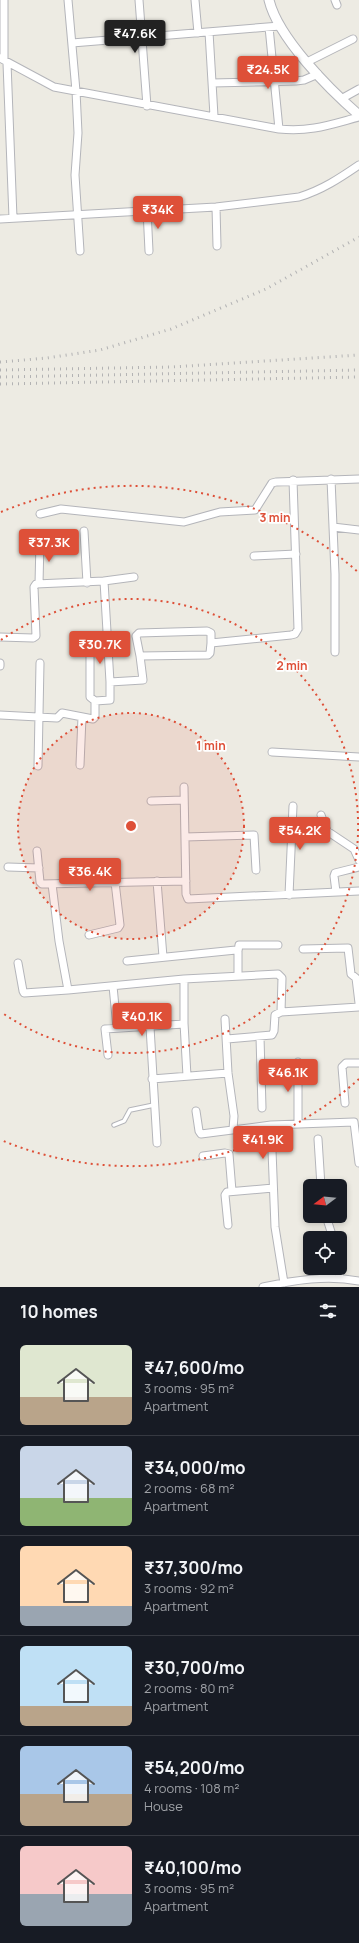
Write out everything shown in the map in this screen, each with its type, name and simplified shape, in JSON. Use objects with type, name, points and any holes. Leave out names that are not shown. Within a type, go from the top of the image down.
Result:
[{"type":"street","points":[[4,0],[4,60],[13,218]]},
{"type":"street","points":[[68,0],[78,132],[75,175],[80,251]]},
{"type":"street","points":[[139,0],[148,106]]},
{"type":"street","points":[[195,0],[198,33]]},
{"type":"street","points":[[4,60],[50,85],[117,98],[148,106],[214,116],[279,129],[298,131],[313,130],[358,114],[341,99],[307,62],[280,26],[269,0]]},
{"type":"street","points":[[72,43],[280,26]]},
{"type":"street","points":[[269,27],[279,129]]},
{"type":"street","points":[[209,32],[214,116]]},
{"type":"street","points":[[307,62],[353,39]]},
{"type":"street","points":[[212,82],[304,80],[318,74]]},
{"type":"street","points":[[341,99],[359,89]]},
{"type":"street","points":[[0,219],[216,207],[275,200],[312,193],[334,182],[359,165]]},
{"type":"street","points":[[216,207],[217,246]]},
{"type":"street","points":[[147,210],[149,251]]},
{"type":"street","points":[[331,479],[336,627],[335,652]]},
{"type":"street","points":[[40,514],[60,510],[188,522],[220,512],[255,510],[272,484],[293,480],[359,479]]},
{"type":"street","points":[[211,643],[291,635],[298,629],[293,480]]},
{"type":"street","points":[[333,527],[359,530]]},
{"type":"street","points":[[84,531],[87,583]]},
{"type":"street","points":[[39,584],[40,541]]},
{"type":"street","points":[[254,556],[296,554]]},
{"type":"street","points":[[0,637],[33,638],[36,636],[34,587],[36,584],[87,583],[134,577]]},
{"type":"street","points":[[90,637],[90,697],[95,701],[110,701],[104,581]]},
{"type":"street","points":[[110,682],[143,680],[136,636],[140,633],[210,632],[211,643],[210,653],[208,655],[140,656]]},
{"type":"street","points":[[38,766],[40,663]]},
{"type":"street","points":[[0,715],[58,718],[61,712],[94,719],[95,701]]},
{"type":"street","points":[[80,764],[82,717]]},
{"type":"street","points":[[272,752],[359,757]]},
{"type":"street","points":[[184,787],[186,894],[188,899],[359,891]]},
{"type":"street","points":[[151,801],[184,800]]},
{"type":"street","points":[[289,895],[293,806]]},
{"type":"street","points":[[321,815],[327,831],[354,849],[359,860]]},
{"type":"street","points":[[185,837],[254,835],[256,870]]},
{"type":"street","points":[[37,851],[41,884],[186,881]]},
{"type":"street","points":[[8,867],[39,868]]},
{"type":"street","points":[[336,892],[335,872],[359,867]]},
{"type":"street","points":[[157,881],[163,957]]},
{"type":"street","points":[[89,935],[118,928],[120,925],[115,882]]},
{"type":"street","points":[[52,884],[59,941],[68,990]]},
{"type":"street","points":[[238,975],[239,945],[278,945]]},
{"type":"street","points":[[303,949],[348,948],[351,974],[357,976],[359,1004]]},
{"type":"street","points":[[127,961],[238,951]]},
{"type":"street","points":[[18,963],[22,991],[24,993],[184,979],[280,974],[282,978],[282,1012]]},
{"type":"street","points":[[184,979],[184,1024],[188,1076]]},
{"type":"street","points":[[113,986],[117,1028]]},
{"type":"street","points":[[227,1039],[260,1037],[273,1034],[275,1015],[282,1012],[359,1007]]},
{"type":"street","points":[[226,1019],[228,1074],[234,1116],[233,1129]]},
{"type":"street","points":[[108,1055],[105,1029],[184,1024]]},
{"type":"street","points":[[150,1027],[157,1143]]},
{"type":"street","points":[[260,1037],[262,1108]]},
{"type":"street","points":[[298,1062],[298,1124]]},
{"type":"street","points":[[345,1102],[342,1067],[346,1063],[359,1063]]},
{"type":"street","points":[[152,1079],[228,1074]]},
{"type":"street","points":[[196,1111],[199,1132],[201,1134],[272,1125],[354,1122],[359,1163]]},
{"type":"street","points":[[272,1125],[275,1227],[279,1285]]},
{"type":"street","points":[[318,1139],[321,1179]]},
{"type":"street","points":[[203,1156],[225,1153],[229,1154],[232,1191]]},
{"type":"street","points":[[228,1225],[225,1195],[227,1192],[274,1188]]},
{"type":"street","points":[[263,1287],[340,1278],[359,1281]]},
{"type":"lane","points":[[114,1125],[125,1120],[130,1110],[154,1104]]},
{"type":"railway","points":[[0,362],[47,358],[100,350],[171,329],[266,289],[359,237]]},
{"type":"railway","points":[[0,370],[172,367],[359,355]]},
{"type":"railway","points":[[0,377],[359,370]]},
{"type":"railway","points":[[0,384],[359,377]]}]
